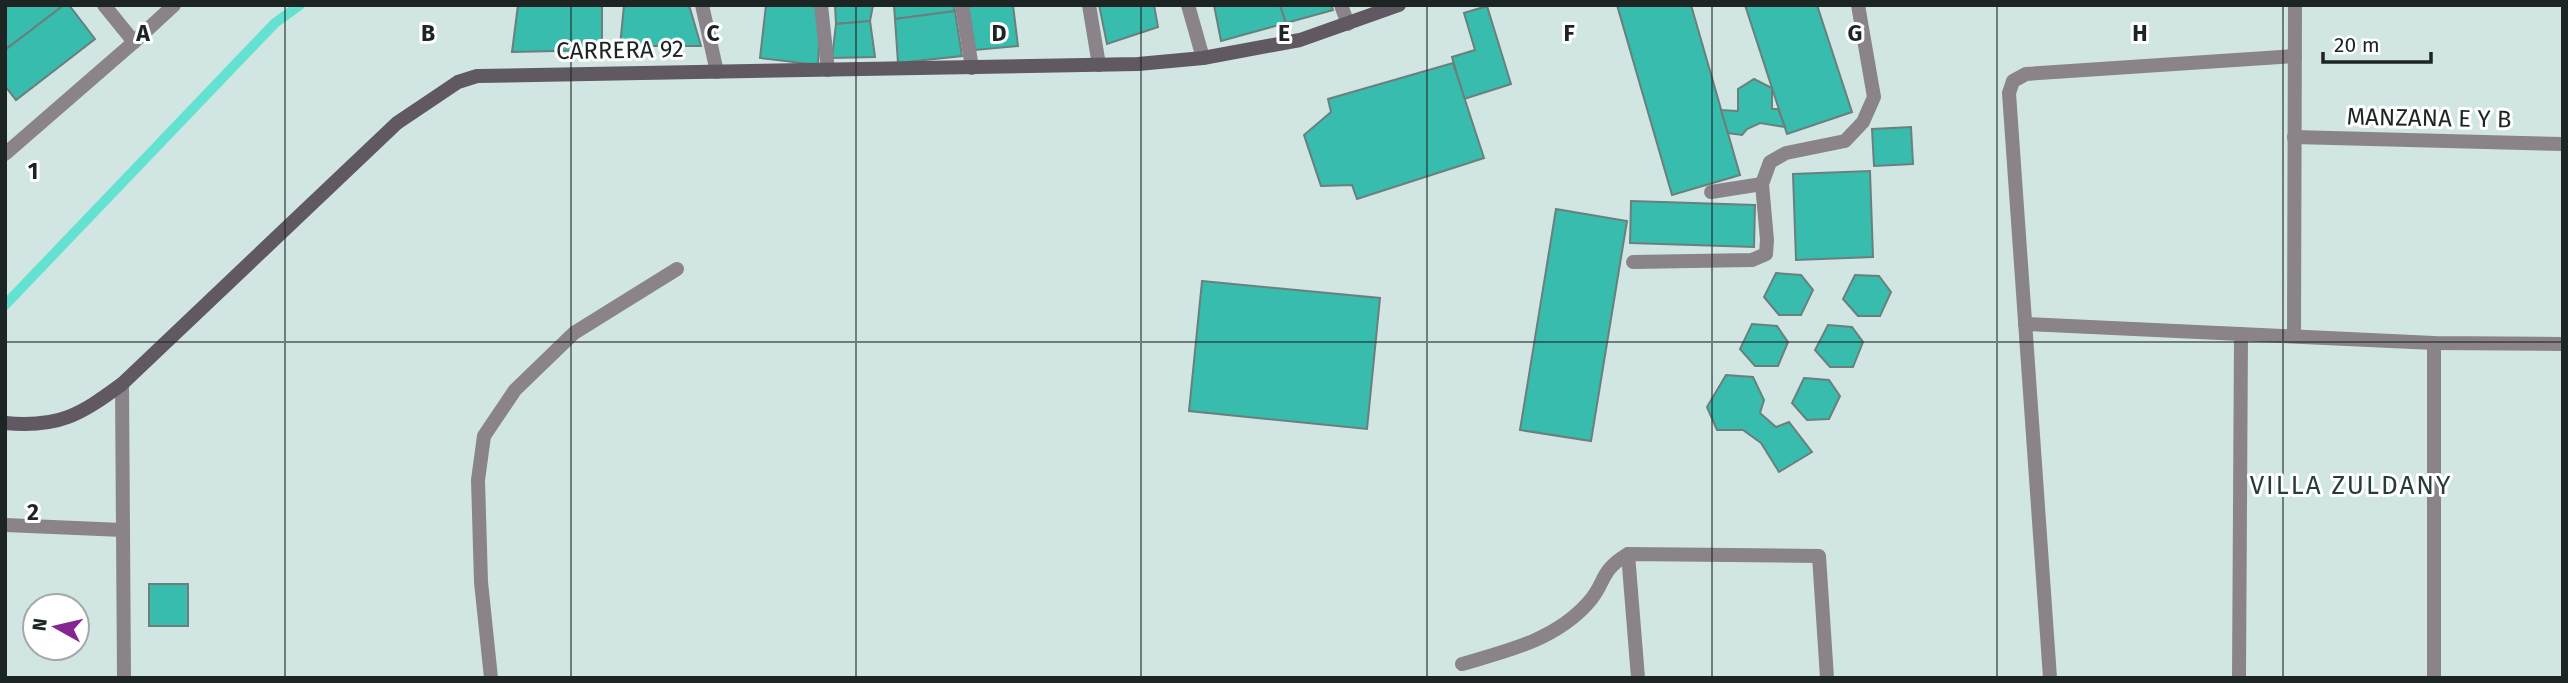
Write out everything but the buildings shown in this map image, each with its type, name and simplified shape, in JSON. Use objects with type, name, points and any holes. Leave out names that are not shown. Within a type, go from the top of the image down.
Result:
[{"type":"street","points":[[104,5],[134,43]]},
{"type":"street","points":[[8,145],[134,43],[174,5]]},
{"type":"street","points":[[702,5],[717,72]]},
{"type":"street","points":[[821,5],[828,70]]},
{"type":"street","points":[[962,5],[972,68]]},
{"type":"street","points":[[1089,5],[1099,65]]},
{"type":"street","points":[[1188,5],[1203,58]]},
{"type":"street","points":[[1341,5],[1348,24]]},
{"type":"street","name":"CARRERA 92","points":[[5,423],[55,423],[88,410],[122,384],[397,123],[458,82],[477,76],[1099,65],[1203,58],[1300,40],[1399,5]]},
{"type":"street","points":[[1633,261],[1752,260],[1766,254],[1762,184],[1770,162],[1786,153],[1844,141],[1863,122],[1874,97],[1858,5]]},
{"type":"street","points":[[2294,336],[2295,5]]},
{"type":"street","points":[[2050,678],[2009,93],[2013,81],[2026,74],[2295,57]]},
{"type":"street","name":"MANZANA E Y B","points":[[2294,137],[2563,144]]},
{"type":"street","points":[[1711,192],[1762,184]]},
{"type":"street","points":[[491,678],[481,582],[478,480],[484,436],[515,390],[574,333],[677,269]]},
{"type":"street","points":[[2025,324],[2434,343],[2563,344]]},
{"type":"street","points":[[2239,678],[2241,334]]},
{"type":"street","points":[[2434,343],[2434,678]]},
{"type":"street","points":[[122,384],[124,678]]},
{"type":"street","points":[[5,525],[123,530]]},
{"type":"street","points":[[1462,664],[1525,645],[1555,630],[1590,601],[1611,564],[1628,554],[1819,556],[1827,678]]},
{"type":"street","points":[[1628,554],[1638,678]]},
{"type":"waterway","points":[[5,305],[275,23],[300,5]]},
{"type":"district","name":"VILLA ZULDANY","points":[[2351,485]]}]
